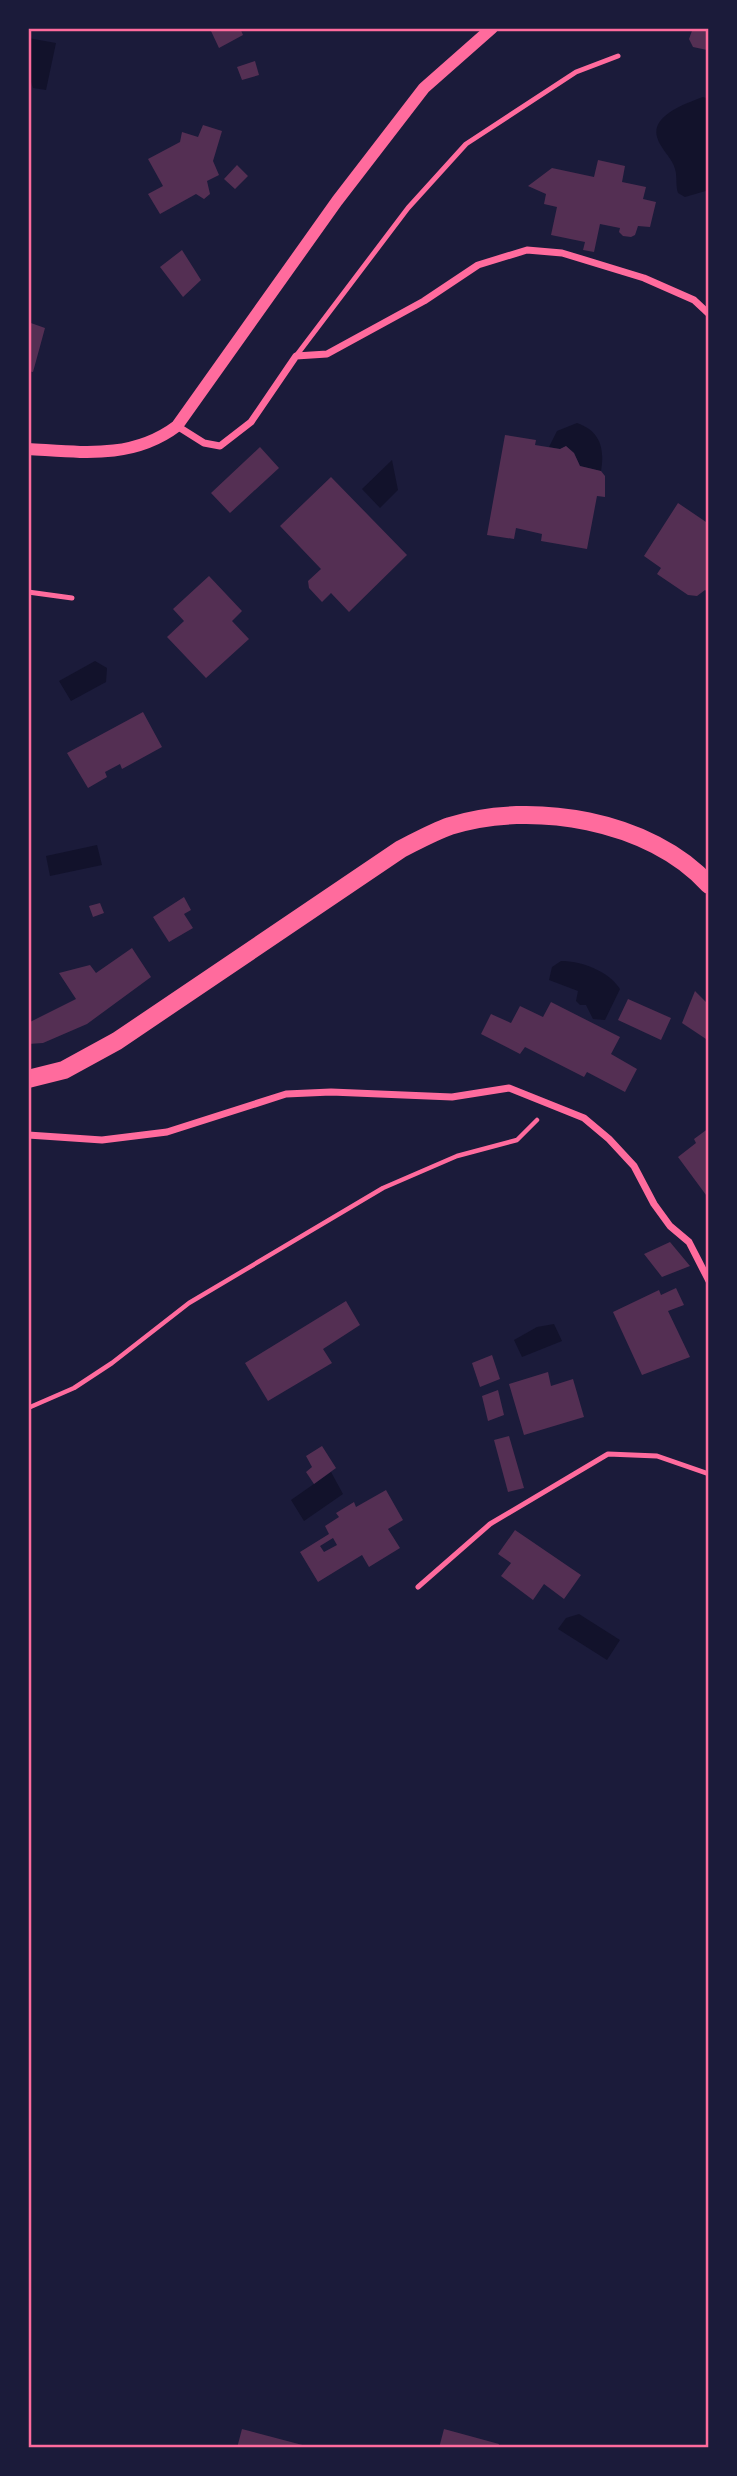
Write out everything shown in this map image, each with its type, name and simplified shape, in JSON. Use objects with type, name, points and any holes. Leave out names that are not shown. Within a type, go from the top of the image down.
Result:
[{"type":"main road","points":[[28,1079],[64,1070],[117,1041],[401,849],[450,826],[497,817],[551,815],[602,824],[654,844],[698,873],[709,885]]},
{"type":"street","points":[[28,449],[119,452],[159,439],[177,426],[337,201],[424,88],[492,28]]},
{"type":"street","points":[[177,426],[204,443],[220,446],[251,422],[296,356],[327,354],[424,301],[478,265],[527,250],[562,253],[644,278],[694,300],[709,314]]},
{"type":"street","points":[[28,1135],[102,1140],[167,1132],[286,1094],[331,1092],[452,1097],[509,1088],[540,1098],[584,1118],[634,1166],[654,1204],[670,1226],[689,1242],[709,1281]]},
{"type":"lane","points":[[296,356],[408,208],[466,144],[576,72],[618,56]]},
{"type":"lane","points":[[28,592],[72,598]]},
{"type":"lane","points":[[418,1587],[489,1524],[608,1454],[657,1456],[709,1474]]},
{"type":"path","points":[[28,1408],[74,1388],[112,1363],[189,1303],[383,1188],[457,1156],[517,1140],[536,1122],[540,1098]]},
{"type":"shaded area","points":[[28,38],[56,43],[46,90],[33,88],[28,73]]},
{"type":"shaded area","points":[[703,97],[709,99],[709,190],[685,197],[678,193],[675,169],[658,141],[657,129],[659,122],[672,111]]},
{"type":"shaded area","points":[[577,423],[585,426],[599,441],[601,471],[580,466],[574,453],[566,446],[560,449],[549,447],[557,431]]},
{"type":"shaded area","points":[[392,460],[398,490],[380,508],[362,489]]},
{"type":"shaded area","points":[[95,661],[107,668],[106,682],[71,701],[59,681]]},
{"type":"shaded area","points":[[97,845],[102,865],[50,876],[46,856]]},
{"type":"shaded area","points":[[561,961],[594,968],[609,977],[620,989],[605,1020],[593,1019],[586,1005],[580,1005],[576,1001],[578,991],[549,980],[552,967]]},
{"type":"shaded area","points":[[554,1324],[562,1341],[522,1357],[514,1340],[537,1327]]},
{"type":"shaded area","points":[[331,1472],[343,1494],[304,1521],[291,1500]]},
{"type":"shaded area","points":[[579,1614],[620,1640],[607,1660],[558,1629],[566,1618]]},
{"type":"building","points":[[216,28],[240,28],[243,35],[219,48],[211,31]]},
{"type":"building","points":[[693,28],[709,28],[707,50],[693,47],[689,39]]},
{"type":"building","points":[[255,61],[259,75],[242,80],[237,67]]},
{"type":"building","points":[[203,125],[222,131],[213,161],[219,175],[207,181],[210,194],[204,199],[196,194],[160,214],[148,194],[163,186],[148,159],[180,142],[182,132],[198,137]]},
{"type":"building","points":[[598,160],[625,166],[622,182],[646,187],[643,199],[656,202],[650,227],[638,226],[635,235],[631,237],[623,236],[619,232],[620,228],[600,224],[594,252],[583,250],[585,242],[551,235],[557,207],[544,204],[546,194],[528,186],[552,168],[594,177]]},
{"type":"building","points":[[237,165],[248,176],[235,189],[224,179]]},
{"type":"building","points":[[182,250],[201,280],[183,297],[160,267]]},
{"type":"building","points":[[28,322],[45,328],[33,372],[28,371]]},
{"type":"building","points":[[505,435],[536,440],[535,445],[560,449],[566,446],[574,453],[580,466],[601,471],[605,476],[605,497],[597,496],[587,549],[541,541],[542,534],[516,528],[514,539],[487,535]]},
{"type":"building","points":[[260,447],[279,468],[230,513],[211,493]]},
{"type":"building","points":[[331,477],[407,555],[349,612],[331,593],[322,602],[309,588],[308,581],[321,569],[280,526]]},
{"type":"building","points":[[678,503],[709,524],[709,593],[705,590],[697,596],[688,595],[657,574],[661,568],[644,556]]},
{"type":"building","points":[[209,576],[242,611],[232,621],[249,639],[206,678],[167,637],[184,621],[173,609]]},
{"type":"building","points":[[143,712],[162,747],[122,769],[120,764],[105,772],[107,777],[88,788],[67,753]]},
{"type":"building","points":[[184,897],[191,910],[184,914],[193,928],[169,942],[153,917]]},
{"type":"building","points":[[100,903],[104,913],[93,917],[89,906]]},
{"type":"building","points":[[132,948],[151,977],[87,1024],[43,1043],[28,1044],[28,1023],[76,999],[59,973],[90,965],[96,973]]},
{"type":"building","points":[[695,991],[709,1005],[709,1041],[682,1023]]},
{"type":"building","points":[[628,999],[671,1018],[661,1040],[618,1020]]},
{"type":"building","points":[[551,1002],[620,1037],[611,1054],[637,1069],[625,1092],[587,1072],[584,1077],[525,1047],[520,1054],[481,1034],[491,1014],[511,1023],[520,1006],[543,1017]]},
{"type":"building","points":[[709,1128],[709,1199],[678,1157],[696,1143],[694,1139]]},
{"type":"building","points":[[670,1242],[690,1266],[662,1277],[644,1254]]},
{"type":"building","points":[[676,1288],[684,1305],[668,1311],[690,1357],[642,1375],[613,1312],[659,1290],[661,1295]]},
{"type":"building","points":[[346,1301],[360,1325],[323,1349],[332,1363],[268,1401],[245,1363]]},
{"type":"building","points":[[492,1355],[500,1379],[480,1387],[472,1363]]},
{"type":"building","points":[[548,1372],[551,1386],[573,1379],[584,1417],[524,1435],[509,1384]]},
{"type":"building","points":[[498,1390],[504,1415],[488,1421],[482,1396]]},
{"type":"building","points":[[509,1436],[524,1488],[508,1492],[494,1440]]},
{"type":"building","points":[[322,1446],[336,1468],[314,1484],[306,1472],[312,1467],[306,1456]]},
{"type":"building","points":[[386,1490],[403,1520],[388,1529],[400,1548],[369,1567],[362,1555],[318,1582],[300,1552],[329,1534],[325,1526],[339,1517],[336,1513],[354,1502],[356,1507]],"holes":[[[333,1538],[337,1545],[324,1552],[320,1546]]]},
{"type":"building","points":[[515,1530],[581,1575],[564,1599],[544,1584],[533,1600],[501,1576],[511,1563],[498,1554]]},
{"type":"building","points":[[242,2429],[310,2447],[237,2448]]},
{"type":"building","points":[[444,2429],[499,2444],[498,2448],[439,2448]]}]
